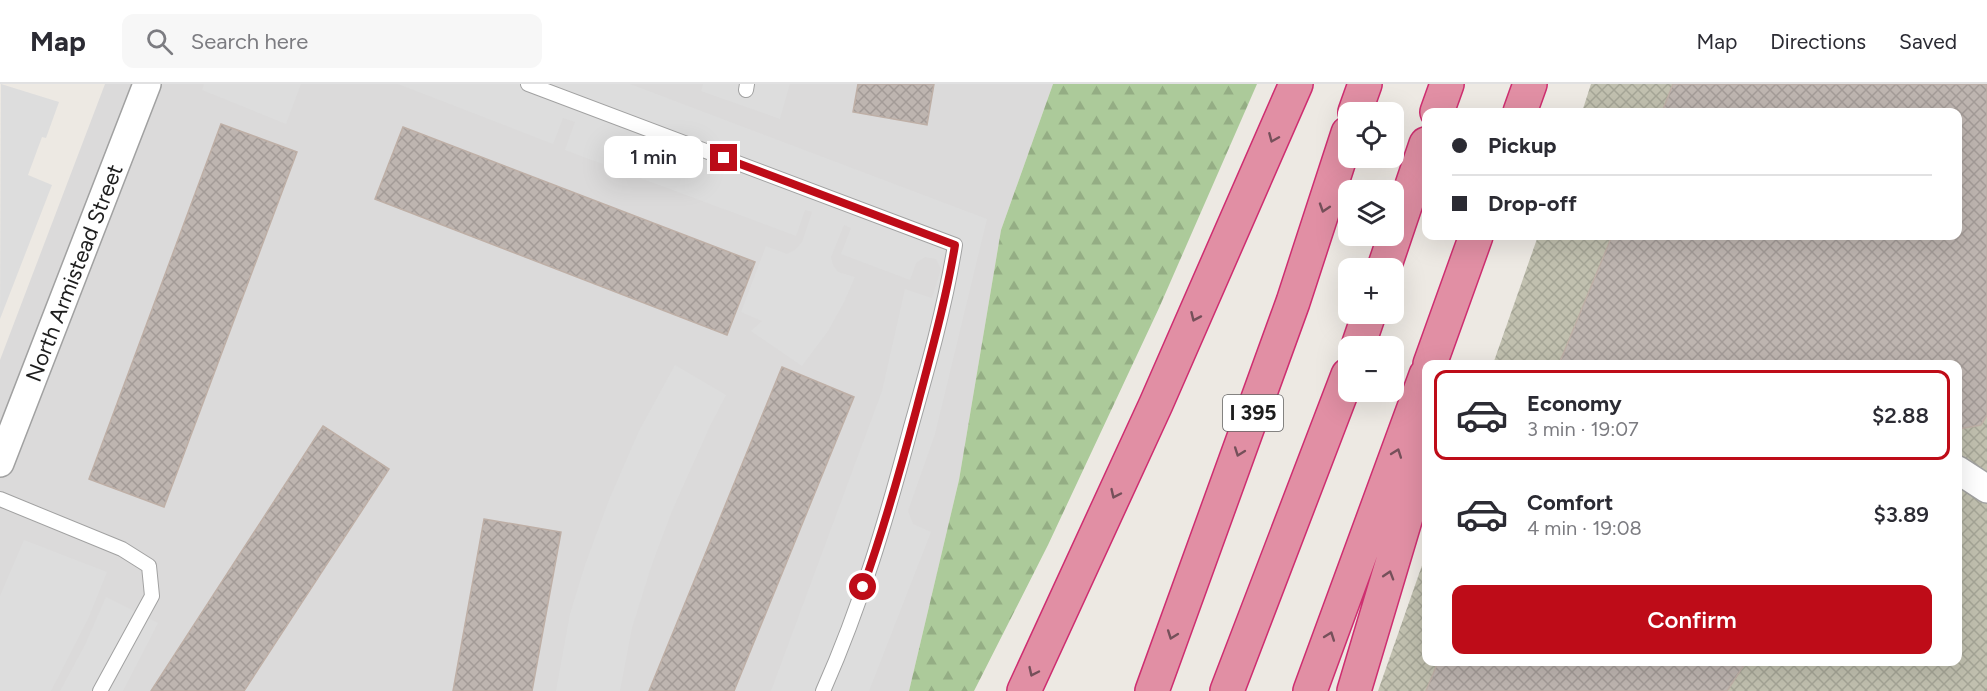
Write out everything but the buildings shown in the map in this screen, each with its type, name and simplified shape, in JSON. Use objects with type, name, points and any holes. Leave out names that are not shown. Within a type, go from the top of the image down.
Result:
[{"type":"highway","points":[[1024,691],[1156,404],[1296,84]]},
{"type":"highway","points":[[1359,102],[1365,84]]},
{"type":"highway","points":[[1438,108],[1447,84]]},
{"type":"highway","points":[[1521,108],[1530,84]]},
{"type":"highway","points":[[1528,108],[1536,84]]},
{"type":"highway","points":[[1387,258],[1422,156]]},
{"type":"highway","name":"I 395","points":[[1152,691],[1293,302],[1338,164]]},
{"type":"highway","points":[[1431,360],[1475,240]]},
{"type":"highway","points":[[1453,360],[1490,240]]},
{"type":"highway","points":[[1310,691],[1422,386]]},
{"type":"highway","points":[[1227,691],[1338,401]]},
{"type":"highway","points":[[1354,691],[1422,463]]},
{"type":"street","name":"North Armistead Street","points":[[0,463],[147,84]]},
{"type":"street","points":[[1962,473],[1987,489]]},
{"type":"lane","points":[[528,84],[955,245],[946,296],[885,526],[841,649],[823,691]]},
{"type":"lane","points":[[0,499],[122,549],[149,566],[152,596],[100,691]]},
{"type":"shaded area","points":[[1,84],[59,102],[46,138],[42,137],[28,175],[52,185],[0,319]]},
{"type":"shaded area","points":[[105,84],[1053,84],[1001,230],[959,480],[909,691],[0,691],[0,360]]},
{"type":"shaded area","points":[[204,84],[301,84],[286,124],[202,90]]},
{"type":"shaded area","points":[[398,84],[630,84],[987,219],[935,434],[908,511],[913,524],[931,532],[869,691],[771,691],[882,391],[905,289],[932,298],[941,269],[936,259],[925,257],[916,263],[910,280],[841,254],[851,228],[844,225],[831,257],[838,272],[855,277],[828,331],[802,366],[751,331],[762,321],[741,312],[766,246],[787,254],[795,250],[802,242],[812,212],[805,210],[796,236],[565,150],[575,122],[563,118],[553,144]]},
{"type":"shaded area","points":[[703,84],[790,84],[780,119],[701,91]]},
{"type":"shaded area","points":[[1591,84],[1987,84],[1987,691],[1378,691],[1422,565],[1422,666],[1962,666],[1962,360],[1494,360],[1537,240],[1962,240],[1962,108],[1583,108]]},
{"type":"shaded area","points":[[675,365],[726,395],[672,511],[652,564],[632,628],[620,691],[556,691],[570,614],[585,565],[609,500],[639,431]]},
{"type":"shaded area","points":[[24,540],[107,572],[88,619],[51,691],[0,691],[0,596]]},
{"type":"shaded area","points":[[106,597],[158,623],[123,691],[60,691],[85,645]]},
{"type":"green space","points":[[1053,84],[1257,84],[1159,308],[1048,545],[974,691],[909,691],[959,480],[1001,230]]},
{"type":"route","points":[[724,158],[955,245],[946,296],[885,526],[863,587]]}]
